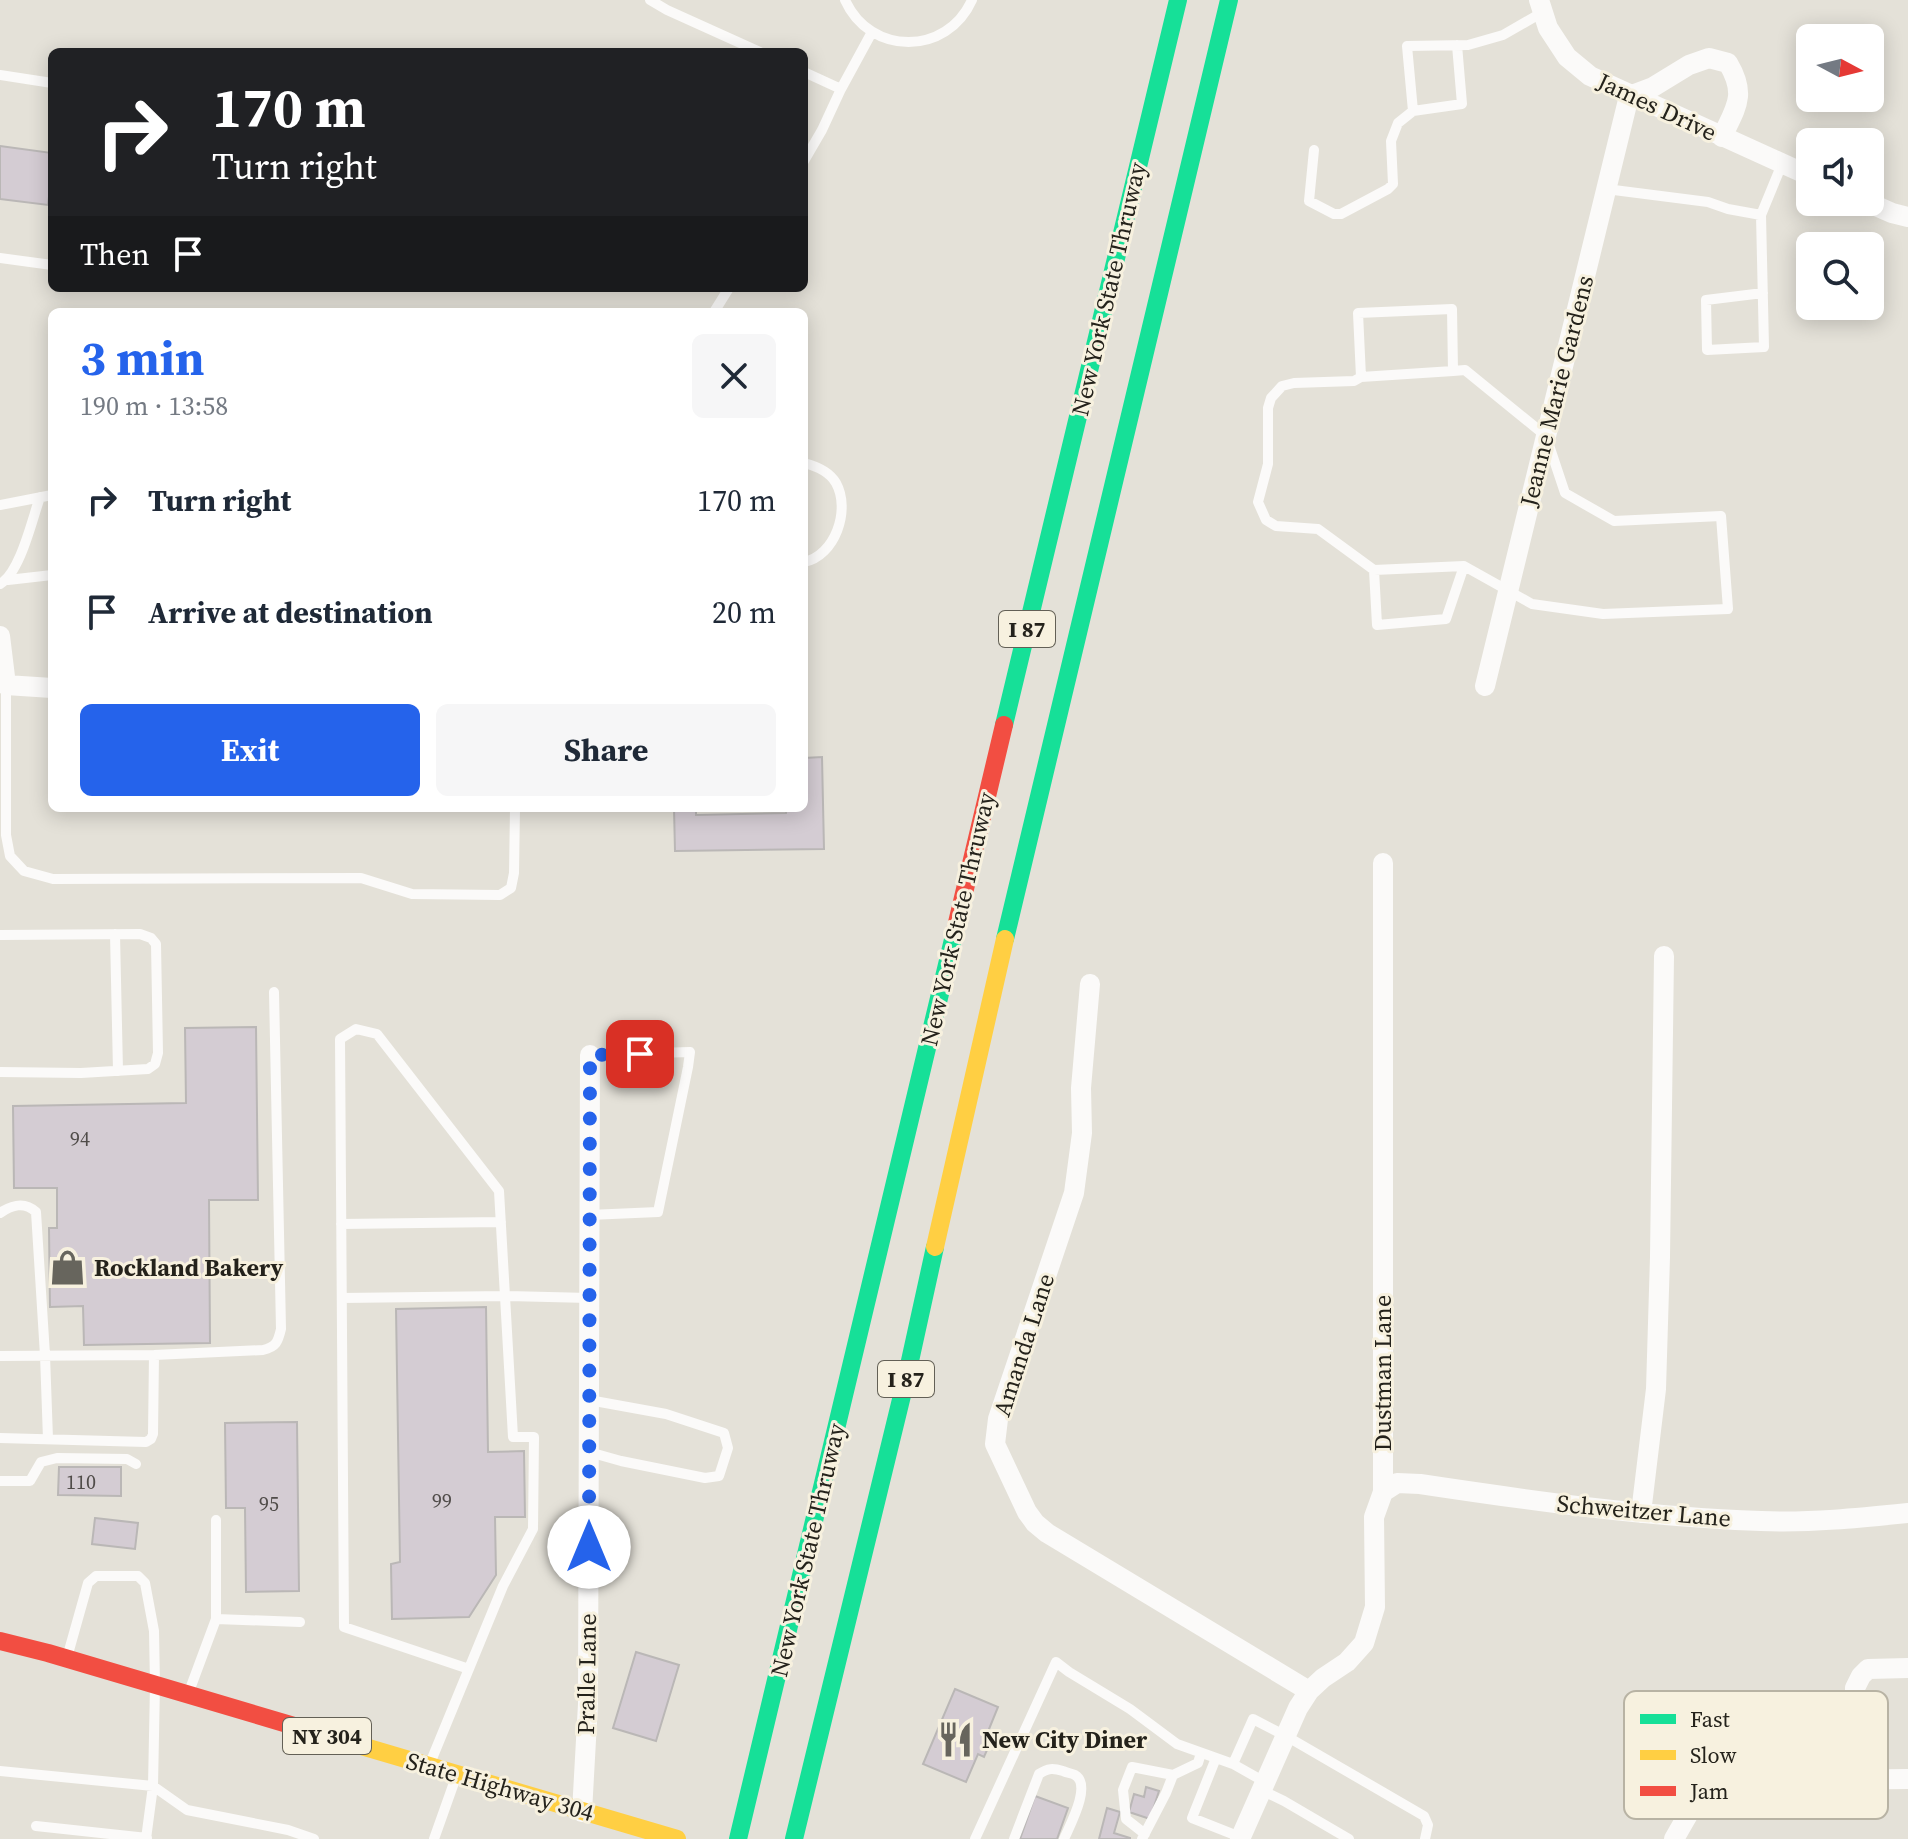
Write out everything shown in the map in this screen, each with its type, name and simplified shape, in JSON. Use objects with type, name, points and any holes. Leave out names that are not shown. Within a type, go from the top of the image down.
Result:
[{"type":"main road","name":"New York State Thruway","points":[[738,1839],[1178,0]]},
{"type":"main road","name":"New York State Thruway","points":[[794,1839],[909,1364],[985,1021],[1229,0]]},
{"type":"main road","name":"State Highway 304","points":[[0,1641],[677,1839]]},
{"type":"main road","points":[[724,1839],[772,1701]]},
{"type":"main road","points":[[803,1839],[820,1736]]},
{"type":"street","name":"James Drive","points":[[1541,6],[1548,28],[1567,57],[1590,76],[1796,170]]},
{"type":"street","points":[[1629,96],[1653,87],[1699,61],[1709,58],[1728,63],[1737,78],[1738,101],[1722,137]]},
{"type":"street","name":"Jeanne Marie Gardens","points":[[1485,686],[1629,96]]},
{"type":"street","points":[[1884,209],[1908,217]]},
{"type":"street","points":[[0,636],[6,685],[48,688]]},
{"type":"street","name":"Dustman Lane","points":[[1240,1838],[1298,1708],[1309,1691],[1347,1662],[1364,1643],[1375,1607],[1374,1517],[1383,1492],[1383,863]]},
{"type":"street","points":[[1641,1513],[1656,1389],[1664,956]]},
{"type":"street","name":"Amanda Lane","points":[[1090,984],[1081,1088],[1082,1133],[1074,1193],[998,1419],[995,1444],[1027,1512],[1047,1533],[1309,1691]]},
{"type":"street","name":"Pralle Lane","points":[[582,1812],[588,1704],[590,1055]]},
{"type":"street","name":"Schweitzer Lane","points":[[1383,1492],[1397,1483],[1420,1484],[1564,1505],[1763,1521],[1836,1520],[1908,1513]]},
{"type":"street","points":[[1855,1691],[1861,1676],[1868,1669],[1908,1668]]},
{"type":"street","points":[[1888,1779],[1908,1779]]},
{"type":"street","points":[[1674,1839],[1685,1819]]},
{"type":"lane","points":[[650,0],[751,48]]},
{"type":"lane","points":[[845,0],[859,22],[876,35],[898,42],[920,42],[941,35],[958,22],[972,0]]},
{"type":"lane","points":[[1413,111],[1407,46],[1468,45],[1503,35],[1541,6]]},
{"type":"lane","points":[[808,154],[872,32]]},
{"type":"lane","points":[[1314,150],[1309,201],[1334,214],[1341,214],[1388,189],[1393,184],[1391,141],[1398,123],[1413,111],[1462,104],[1457,45]]},
{"type":"lane","points":[[808,74],[841,89]]},
{"type":"lane","points":[[0,75],[48,82]]},
{"type":"lane","points":[[1763,293],[1706,300],[1707,350],[1764,347],[1763,293],[1761,215],[1782,164]]},
{"type":"lane","points":[[1606,189],[1708,202],[1761,215]]},
{"type":"lane","points":[[0,258],[48,264]]},
{"type":"lane","points":[[1361,377],[1358,313],[1452,309],[1453,371]]},
{"type":"lane","points":[[1465,370],[1546,436],[1565,493],[1614,521],[1721,516],[1728,609],[1603,614],[1532,604],[1464,566],[1374,570],[1318,529],[1276,526],[1266,520],[1258,502],[1268,464],[1268,408],[1276,391],[1294,383],[1354,381],[1361,377],[1465,370]]},
{"type":"lane","points":[[808,464],[821,468],[836,482],[841,502],[841,522],[832,543],[815,560],[808,561]]},
{"type":"lane","points":[[0,505],[48,496]]},
{"type":"lane","points":[[4,582],[21,553],[40,497]]},
{"type":"lane","points":[[1374,570],[1377,625],[1446,619],[1464,566]]},
{"type":"lane","points":[[4,582],[48,576]]},
{"type":"lane","points":[[6,685],[6,835],[10,856],[24,871],[53,879],[361,878],[412,894],[500,895],[511,888],[514,873],[515,812]]},
{"type":"lane","points":[[115,934],[118,1071]]},
{"type":"lane","points":[[0,935],[140,934],[151,938],[156,944],[158,1053],[155,1064],[148,1069],[81,1073],[0,1072]]},
{"type":"lane","points":[[0,1356],[154,1355],[274,1347],[279,1340],[281,1314],[274,992]]},
{"type":"lane","points":[[429,1766],[469,1669],[503,1586],[533,1529],[534,1437],[513,1437],[499,1191],[377,1034],[356,1029],[340,1039],[344,1627],[469,1669]]},
{"type":"lane","points":[[589,1215],[658,1212],[690,1052],[590,1055]]},
{"type":"lane","points":[[0,1213],[21,1204],[30,1206],[36,1212],[48,1439]]},
{"type":"lane","points":[[341,1224],[501,1222]]},
{"type":"lane","points":[[342,1298],[589,1298]]},
{"type":"lane","points":[[0,1438],[146,1442],[153,1434],[154,1355]]},
{"type":"lane","points":[[589,1400],[666,1414],[724,1433],[728,1448],[719,1476],[705,1478],[589,1452]]},
{"type":"lane","points":[[0,1481],[30,1481],[41,1462],[57,1458],[127,1459],[136,1464]]},
{"type":"lane","points":[[187,1695],[216,1619],[216,1520]]},
{"type":"lane","points":[[36,1826],[146,1838],[153,1786],[154,1631],[145,1583],[138,1576],[96,1576],[88,1583],[66,1659]]},
{"type":"lane","points":[[216,1619],[300,1622]]},
{"type":"lane","points":[[975,1839],[1056,1662],[1130,1709],[1177,1744],[1233,1764],[1284,1801],[1349,1839]]},
{"type":"lane","points":[[1233,1764],[1253,1719],[1424,1816],[1428,1825],[1425,1839]]},
{"type":"lane","points":[[1173,1775],[1144,1836],[1126,1819],[1123,1790],[1132,1767],[1173,1775],[1198,1763],[1201,1753]]},
{"type":"lane","points":[[1216,1758],[1192,1818],[1240,1838]]},
{"type":"lane","points":[[1014,1839],[1039,1774],[1055,1769],[1077,1776],[1081,1782],[1082,1793],[1064,1839]]},
{"type":"lane","points":[[0,1771],[153,1786],[187,1810],[314,1839]]},
{"type":"lane","points":[[434,1839],[457,1775]]},
{"type":"building","points":[[0,146],[48,152],[48,205],[0,199]]},
{"type":"building","points":[[822,757],[824,849],[675,851],[674,812],[696,812],[696,815],[808,812],[808,758]]},
{"type":"building","points":[[256,1027],[258,1200],[209,1200],[210,1343],[84,1345],[83,1306],[50,1307],[49,1228],[57,1228],[57,1188],[14,1188],[13,1106],[186,1103],[185,1028]]},
{"type":"building","points":[[486,1307],[488,1452],[524,1451],[525,1517],[495,1517],[496,1575],[469,1617],[392,1619],[391,1564],[400,1562],[396,1309]]},
{"type":"building","points":[[297,1422],[299,1591],[246,1592],[245,1508],[226,1508],[225,1423]]},
{"type":"building","points":[[59,1467],[121,1467],[121,1496],[58,1495]]},
{"type":"building","points":[[95,1518],[138,1523],[135,1549],[92,1544]]},
{"type":"building","points":[[636,1652],[679,1665],[656,1741],[613,1728]]},
{"type":"building","points":[[955,1689],[998,1707],[987,1734],[993,1736],[984,1757],[978,1754],[966,1782],[923,1764]]},
{"type":"building","points":[[1146,1787],[1159,1791],[1150,1819],[1129,1812],[1134,1794],[1144,1797]]},
{"type":"building","points":[[1035,1796],[1068,1808],[1057,1839],[1020,1839]]},
{"type":"building","points":[[1107,1808],[1120,1812],[1114,1833],[1130,1839],[1099,1839]]},
{"type":"traffic: fast","points":[[1004,725],[1178,0]]},
{"type":"traffic: fast","points":[[1005,939],[1229,0]]},
{"type":"traffic: fast","points":[[738,1839],[955,931]]},
{"type":"traffic: fast","points":[[794,1839],[935,1247]]},
{"type":"traffic: slow","points":[[935,1247],[1005,939]]},
{"type":"traffic: slow","points":[[348,1742],[677,1839]]},
{"type":"traffic: jam","points":[[955,931],[1004,725]]},
{"type":"traffic: jam","points":[[0,1641],[348,1742]]},
{"type":"place","name":"Rockland Bakery","points":[[68,1268]]},
{"type":"place","name":"New City Diner","points":[[956,1740]]},
{"type":"route","points":[[589,1547],[590,1055],[640,1054]]}]
